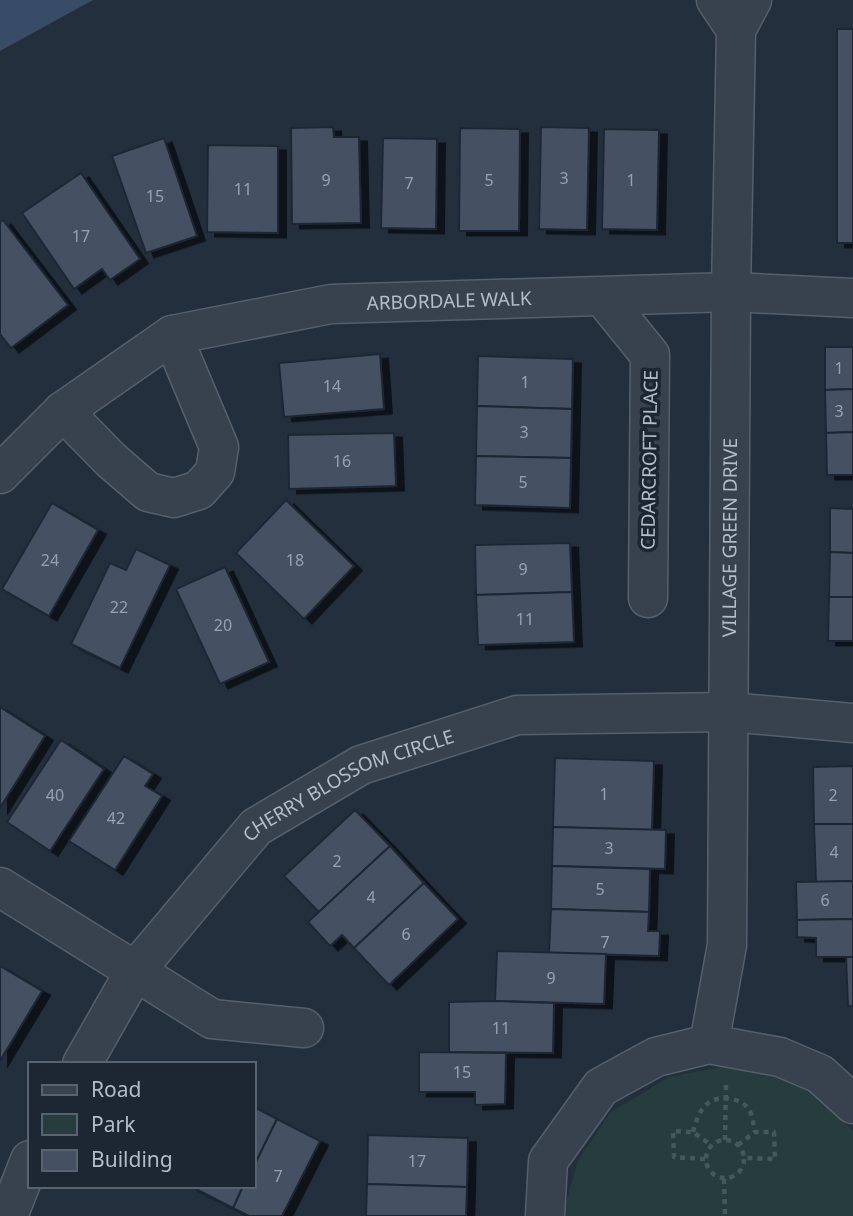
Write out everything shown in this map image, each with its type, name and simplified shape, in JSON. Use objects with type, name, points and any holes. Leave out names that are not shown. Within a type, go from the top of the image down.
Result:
[{"type":"street","name":"VILLAGE GREEN DRIVE","points":[[718,1046],[727,945],[735,10]]},
{"type":"street","name":"ARBORDALE WALK","points":[[0,474],[63,411],[172,335],[331,304],[731,292],[853,298]]},
{"type":"street","name":"CEDARCROFT PLACE","points":[[603,297],[650,355],[648,598]]},
{"type":"street","points":[[63,411],[111,460],[148,492],[174,498],[198,490],[215,472],[219,447],[172,335]]},
{"type":"street","name":"CHERRY BLOSSOM CIRCLE","points":[[83,1062],[135,971],[256,827],[361,765],[517,715],[729,712],[853,723]]},
{"type":"street","points":[[0,887],[212,1019],[304,1028]]},
{"type":"street","points":[[545,1216],[548,1161],[601,1087],[656,1057],[718,1046],[780,1057],[820,1074],[853,1104]]},
{"type":"street","points":[[8,1216],[28,1165]]},
{"type":"path","points":[[718,1046],[725,1098],[724,1140]]},
{"type":"path","points":[[692,1132],[696,1117],[703,1107],[710,1100],[725,1098],[747,1106],[752,1115],[755,1132]]},
{"type":"path","points":[[705,1158],[674,1157],[673,1131],[692,1132],[711,1146]]},
{"type":"path","points":[[738,1145],[755,1132],[774,1132],[775,1159],[744,1158]]},
{"type":"path","points":[[724,1140],[738,1145],[744,1158],[738,1173],[724,1179],[715,1177],[705,1158],[711,1146],[724,1140]]},
{"type":"path","points":[[724,1179],[724,1216]]},
{"type":"green space","points":[[726,1066],[772,1074],[822,1098],[853,1131],[853,1216],[565,1216],[578,1160],[611,1112],[669,1077]]},
{"type":"water","points":[[0,0],[93,0],[0,51]]},
{"type":"building","points":[[837,29],[853,29],[853,243],[837,243]]},
{"type":"building","points":[[333,127],[334,137],[359,137],[361,223],[292,224],[291,128]]},
{"type":"building","points":[[541,127],[589,128],[587,230],[539,229]]},
{"type":"building","points":[[460,128],[520,129],[519,231],[459,231]]},
{"type":"building","points":[[604,129],[659,130],[657,230],[602,229]]},
{"type":"building","points":[[164,138],[197,236],[146,253],[112,156]]},
{"type":"building","points":[[383,138],[437,139],[436,229],[381,228]]},
{"type":"building","points":[[208,145],[278,146],[278,233],[207,232]]},
{"type":"building","points":[[81,173],[140,259],[110,280],[102,269],[74,289],[22,213]]},
{"type":"building","points":[[3,220],[68,305],[11,348],[0,334],[0,222]]},
{"type":"building","points":[[825,347],[853,347],[853,389],[825,390]]},
{"type":"building","points":[[380,354],[384,409],[284,417],[279,363]]},
{"type":"building","points":[[478,356],[573,359],[572,409],[477,406]]},
{"type":"building","points":[[853,389],[853,432],[826,433],[825,390]]},
{"type":"building","points":[[477,406],[572,409],[571,458],[476,456]]},
{"type":"building","points":[[853,432],[853,475],[827,475],[826,433]]},
{"type":"building","points":[[394,433],[396,486],[289,489],[288,435]]},
{"type":"building","points":[[476,456],[571,458],[570,508],[475,505]]},
{"type":"building","points":[[286,500],[354,566],[304,619],[236,553]]},
{"type":"building","points":[[52,503],[98,530],[49,616],[2,589]]},
{"type":"building","points":[[830,508],[853,509],[853,553],[830,552]]},
{"type":"building","points":[[570,543],[572,592],[476,595],[475,545]]},
{"type":"building","points":[[136,549],[170,565],[120,668],[71,644],[110,563],[126,570]]},
{"type":"building","points":[[830,552],[853,553],[853,597],[829,597]]},
{"type":"building","points":[[225,567],[269,662],[220,684],[176,589]]},
{"type":"building","points":[[572,592],[574,642],[478,645],[476,595]]},
{"type":"building","points":[[829,597],[853,597],[853,641],[828,641]]},
{"type":"building","points":[[0,707],[45,736],[0,808]]},
{"type":"building","points":[[61,740],[104,769],[50,851],[7,822]]},
{"type":"building","points":[[124,756],[153,774],[145,786],[162,796],[115,870],[69,841]]},
{"type":"building","points":[[555,758],[654,761],[652,830],[553,827]]},
{"type":"building","points":[[853,766],[853,824],[814,824],[813,767]]},
{"type":"building","points":[[355,810],[390,846],[319,912],[284,876]]},
{"type":"building","points":[[814,824],[853,824],[853,881],[816,882]]},
{"type":"building","points":[[553,827],[666,830],[665,869],[552,866]]},
{"type":"building","points":[[390,846],[424,883],[354,948],[342,935],[330,946],[308,922]]},
{"type":"building","points":[[552,866],[650,869],[649,912],[551,909]]},
{"type":"building","points":[[853,881],[853,919],[797,920],[796,882]]},
{"type":"building","points":[[424,883],[458,919],[389,985],[354,948]]},
{"type":"building","points":[[551,909],[649,912],[648,931],[660,931],[659,956],[549,953]]},
{"type":"building","points":[[853,919],[853,957],[816,957],[816,938],[797,937],[797,920]]},
{"type":"building","points":[[497,951],[606,954],[604,1004],[495,1001]]},
{"type":"building","points":[[846,957],[853,957],[853,1006],[848,1006]]},
{"type":"building","points":[[0,966],[42,991],[0,1061]]},
{"type":"building","points":[[449,1002],[554,1003],[553,1053],[449,1052]]},
{"type":"building","points":[[419,1052],[506,1053],[505,1104],[475,1105],[475,1092],[419,1092]]},
{"type":"building","points":[[256,1108],[277,1119],[256,1162]]},
{"type":"building","points":[[277,1119],[320,1141],[282,1216],[249,1216],[233,1208],[242,1188],[256,1188],[256,1162]]},
{"type":"building","points":[[368,1135],[468,1138],[467,1187],[367,1184]]},
{"type":"building","points":[[367,1184],[467,1187],[466,1216],[366,1216]]},
{"type":"building","points":[[194,1188],[242,1188],[233,1208]]}]
